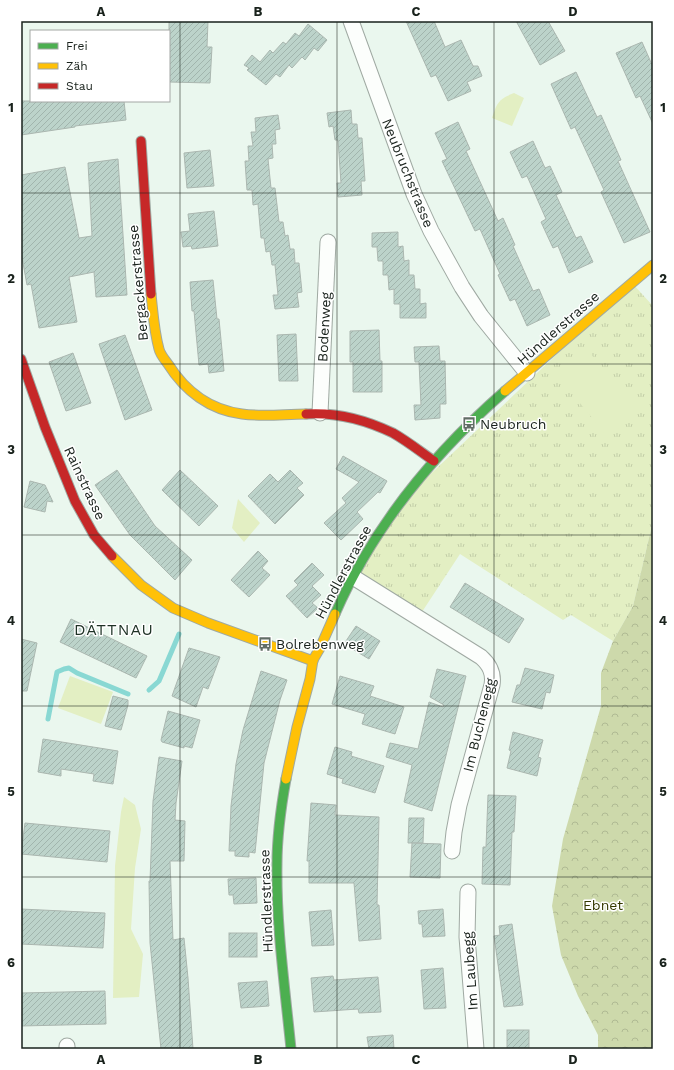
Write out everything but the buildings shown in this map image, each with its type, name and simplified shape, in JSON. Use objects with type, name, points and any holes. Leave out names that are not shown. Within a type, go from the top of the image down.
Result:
[{"type":"street","name":"Neubruchstrasse","points":[[351,21],[414,194],[431,231],[462,287],[481,316],[526,373]]},
{"type":"street","name":"Bergackerstrasse","points":[[141,141],[153,318],[159,350],[176,377],[195,396],[214,407],[241,414],[320,413],[353,418],[382,428],[408,443],[434,461]]},
{"type":"street","name":"Bodenweg","points":[[320,413],[328,242]]},
{"type":"street","name":"Hündlerstrasse","points":[[291,1049],[282,964],[278,889],[278,844],[281,806],[298,716],[312,672],[313,661],[333,617],[353,577],[388,519],[448,444],[526,373],[653,264]]},
{"type":"street","name":"Rainstrasse","points":[[21,359],[45,427],[75,501],[94,535],[119,564],[153,594],[185,614],[313,661]]},
{"type":"street","name":"Im Buchenegg","points":[[353,577],[481,657],[488,664],[492,672],[492,685],[456,817],[452,851]]},
{"type":"street","name":"Im Laubegg","points":[[468,892],[467,937],[476,1049]]},
{"type":"green space","points":[[514,93],[524,98],[512,126],[492,118],[495,108],[499,102],[505,97]]},
{"type":"green space","points":[[632,283],[653,306],[653,521],[633,606],[613,641],[571,615],[563,620],[460,554],[418,618],[353,577],[399,504]]},
{"type":"green space","points":[[589,352],[639,410],[608,438],[559,377]]},
{"type":"green space","points":[[653,363],[653,384],[643,372]]},
{"type":"green space","points":[[238,499],[260,523],[244,542],[232,528]]},
{"type":"green space","name":"Ebnet","points":[[653,521],[653,1049],[598,1049],[598,1035],[578,996],[561,955],[552,906],[563,839],[601,706],[601,673],[613,641],[633,606]]},
{"type":"green space","points":[[70,676],[113,692],[101,724],[58,708]]},
{"type":"green space","points":[[124,797],[135,805],[141,829],[135,868],[131,929],[143,954],[139,997],[113,998],[115,866]]},
{"type":"waterway","points":[[149,690],[159,681],[179,634]]},
{"type":"waterway","points":[[48,719],[57,672],[64,669],[69,668],[77,673],[128,694]]},
{"type":"traffic: fast","points":[[335,614],[350,582],[368,551],[408,493],[454,440],[505,391]]},
{"type":"traffic: fast","points":[[286,779],[277,853],[277,887],[281,956],[291,1049]]},
{"type":"traffic: slow","points":[[505,391],[653,265]]},
{"type":"traffic: slow","points":[[151,294],[157,342],[160,353],[182,383],[199,398],[219,408],[242,414],[306,414]]},
{"type":"traffic: slow","points":[[112,556],[141,585],[173,608],[208,623],[313,661]]},
{"type":"traffic: slow","points":[[286,779],[297,727],[310,679],[313,660],[335,614]]},
{"type":"traffic: jam","points":[[141,141],[151,294]]},
{"type":"traffic: jam","points":[[21,359],[45,427],[75,501],[94,535],[112,556]]},
{"type":"traffic: jam","points":[[306,414],[328,414],[372,424],[393,433],[434,461]]},
{"type":"place","name":"Neubruch","points":[[469,424]]},
{"type":"place","name":"Bolrebenweg","points":[[265,644]]},
{"type":"district","name":"DÄTTNAU","points":[[114,629]]}]
